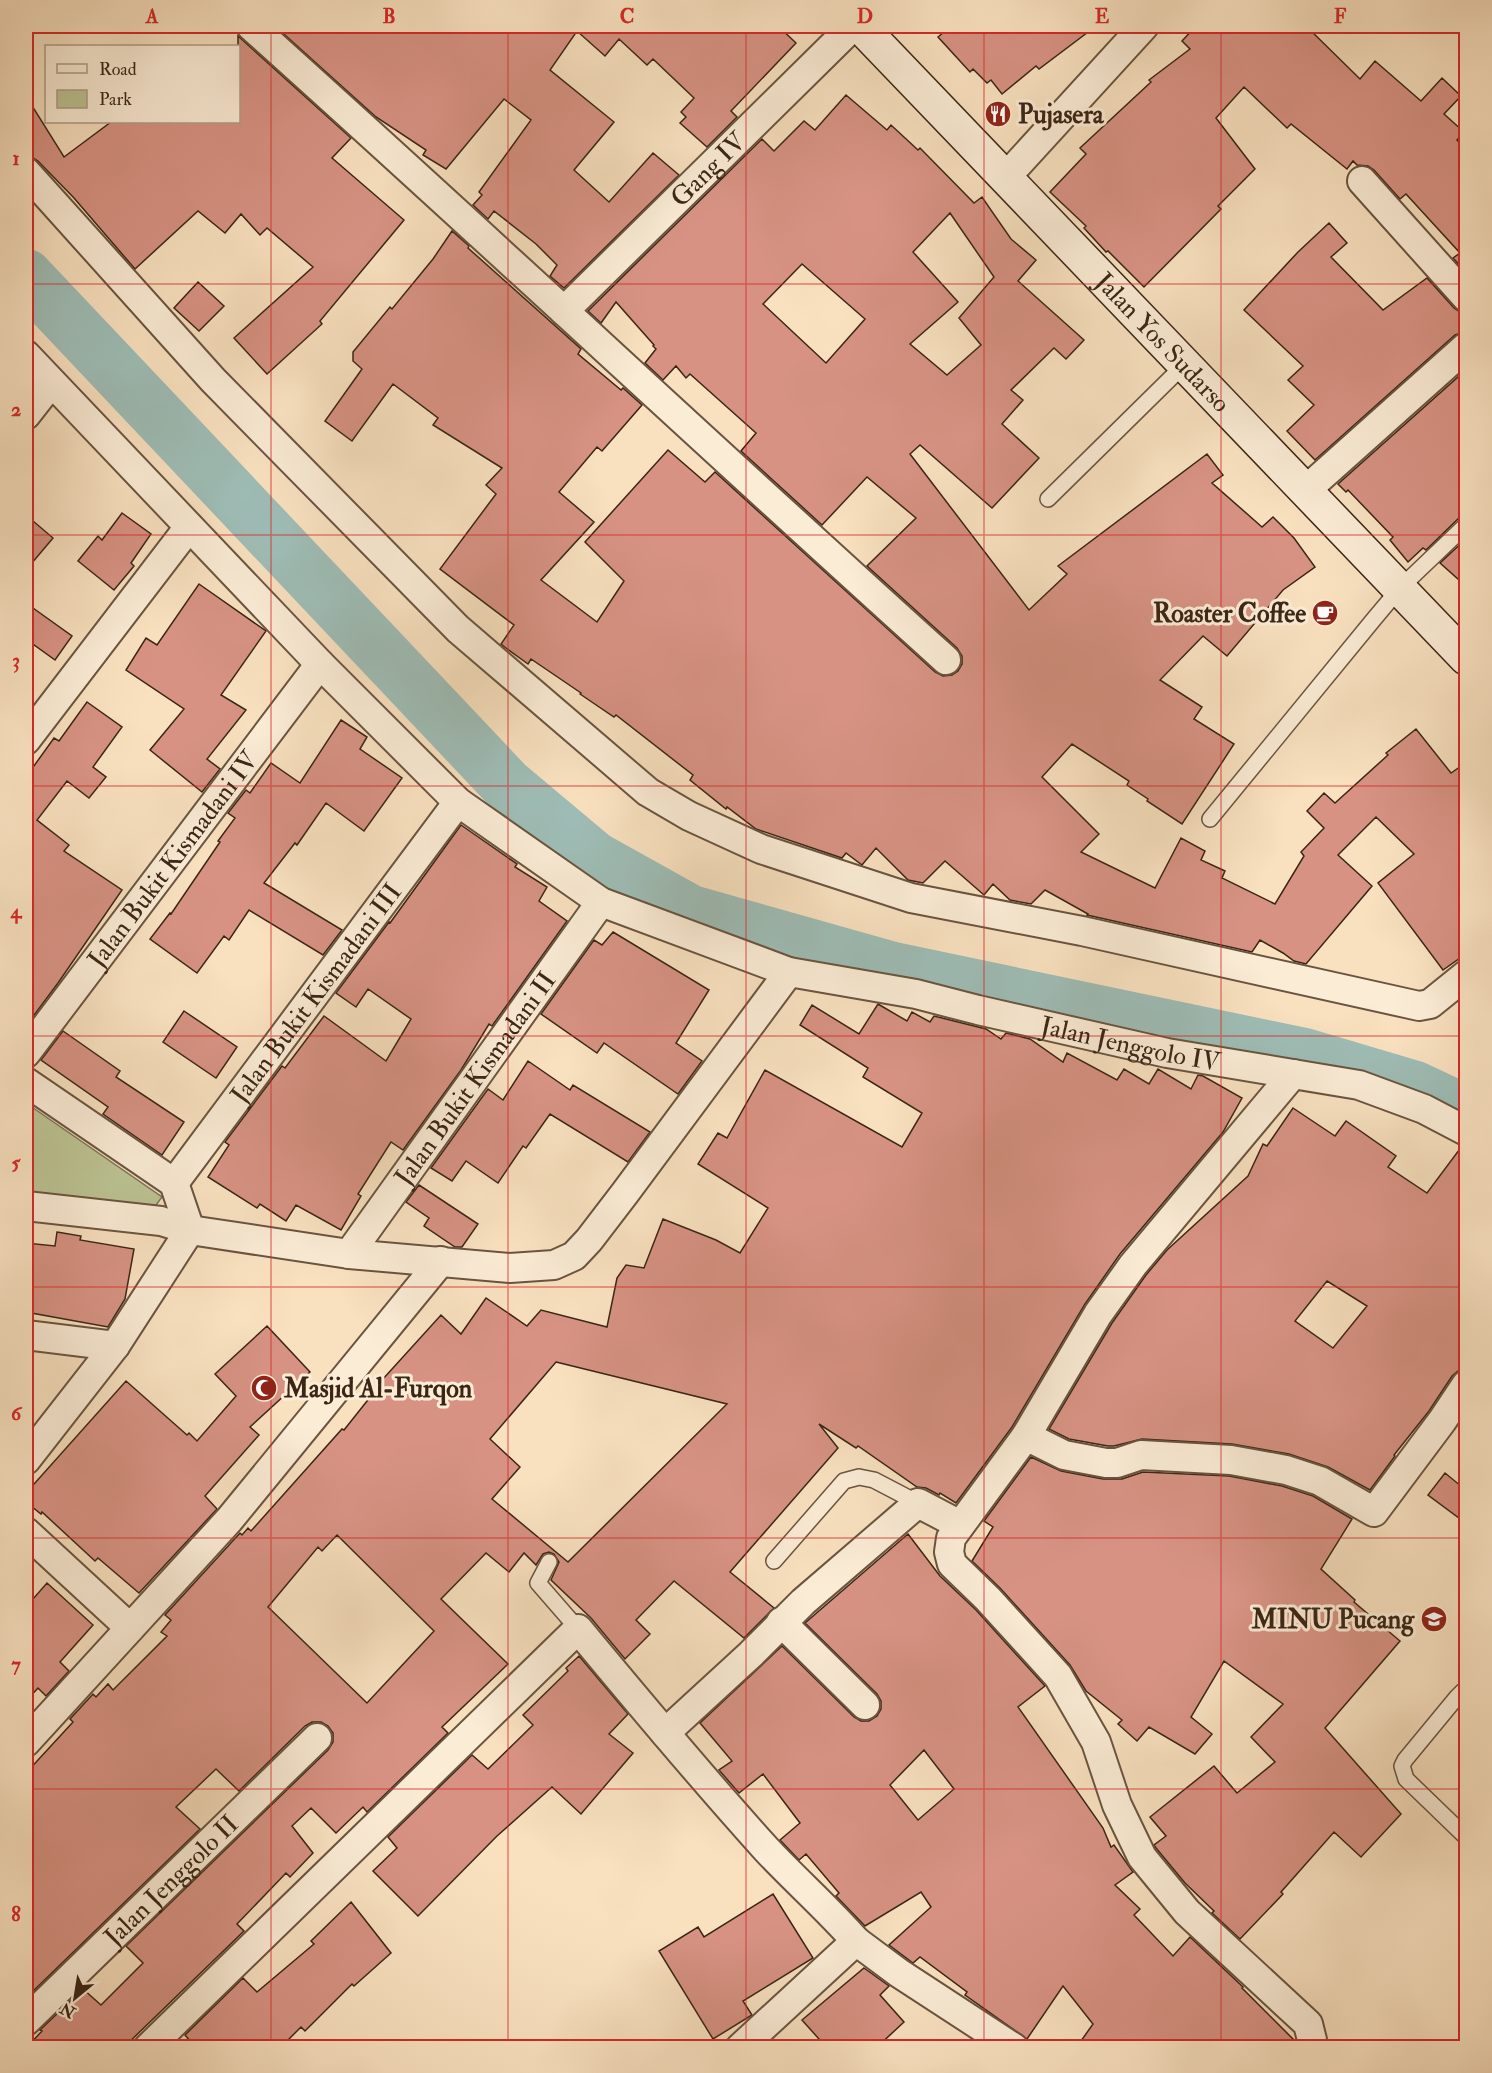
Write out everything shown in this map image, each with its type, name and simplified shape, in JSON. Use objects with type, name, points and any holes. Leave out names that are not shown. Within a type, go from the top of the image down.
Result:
[{"type":"main road","name":"Jalan Yos Sudarso","points":[[860,26],[1467,658]]},
{"type":"street","points":[[251,26],[468,221],[723,459],[946,660]]},
{"type":"street","name":"Gang IV","points":[[564,311],[853,26]]},
{"type":"street","points":[[1006,177],[1144,26]]},
{"type":"street","points":[[26,172],[213,380],[458,628],[648,792],[689,816],[761,849],[911,898],[1082,932],[1419,1006],[1430,1004],[1467,975]]},
{"type":"street","points":[[1362,181],[1467,297]]},
{"type":"street","points":[[1306,490],[1467,347]]},
{"type":"street","name":"Jalan Jenggolo IV","points":[[26,355],[320,664],[458,802],[601,902],[789,972],[916,993],[1167,1053],[1359,1085],[1424,1109],[1467,1131]]},
{"type":"street","points":[[26,415],[51,383]]},
{"type":"street","points":[[26,740],[189,527]]},
{"type":"street","name":"Jalan Bukit Kismadani IV","points":[[26,1053],[320,664]]},
{"type":"street","name":"Jalan Bukit Kismadani III","points":[[174,1183],[458,802]]},
{"type":"street","name":"Jalan Bukit Kismadani II","points":[[349,1254],[601,902]]},
{"type":"street","points":[[26,1206],[161,1221],[189,1230],[349,1254],[510,1268],[554,1265],[574,1256],[625,1193],[789,972]]},
{"type":"street","points":[[1293,1074],[1134,1265],[1098,1314],[1026,1436],[951,1538],[949,1552],[952,1563],[1058,1676],[1096,1742],[1117,1805],[1142,1857],[1187,1912],[1308,2024],[1312,2040],[1309,2048]]},
{"type":"street","points":[[26,1082],[174,1183],[189,1230],[115,1346],[26,1460]]},
{"type":"street","points":[[26,1742],[229,1520],[441,1261]]},
{"type":"street","points":[[26,1335],[115,1346]]},
{"type":"street","points":[[1026,1436],[1064,1455],[1106,1463],[1117,1463],[1141,1455],[1231,1460],[1286,1470],[1320,1481],[1383,1516],[1467,1385]]},
{"type":"street","points":[[664,1733],[758,1648],[782,1622],[918,1503],[960,1525]]},
{"type":"street","points":[[26,1532],[130,1628]]},
{"type":"street","points":[[782,1622],[865,1705]]},
{"type":"street","points":[[148,2048],[578,1629],[664,1733],[784,1868],[831,1913],[856,1941],[899,1973],[1014,2048]]},
{"type":"street","name":"Jalan Jenggolo II","points":[[26,2021],[317,1738]]},
{"type":"street","points":[[740,2048],[856,1941]]},
{"type":"lane","points":[[1048,500],[1184,365]]},
{"type":"lane","points":[[1210,819],[1400,588],[1467,525]]},
{"type":"lane","points":[[774,1561],[844,1481],[859,1477],[874,1480],[918,1503]]},
{"type":"lane","points":[[549,1562],[538,1583],[578,1629]]},
{"type":"lane","points":[[1467,1692],[1463,1691],[1457,1697],[1402,1766],[1406,1779],[1467,1837]]},
{"type":"green space","points":[[26,1103],[162,1197],[148,1216],[26,1203]]},
{"type":"building","points":[[275,26],[778,26],[796,43],[731,111],[737,117],[707,147],[680,123],[686,117],[681,112],[694,98],[653,59],[647,65],[619,39],[605,56],[577,31],[550,70],[614,122],[574,170],[609,202],[653,153],[679,175],[564,288],[550,276],[557,265],[536,244],[494,211],[488,219],[473,205],[482,195],[479,192],[531,120],[504,99],[446,169],[423,155],[426,150],[376,117]]},
{"type":"building","points":[[951,26],[1096,26],[1039,69],[1036,66],[1002,94],[991,80],[987,83],[973,69],[970,72],[938,37]]},
{"type":"building","points":[[1196,26],[1306,26],[1360,79],[1375,61],[1421,101],[1442,78],[1461,96],[1444,114],[1464,132],[1457,140],[1467,151],[1467,273],[1453,258],[1460,253],[1406,194],[1400,199],[1368,166],[1357,165],[1353,161],[1347,169],[1291,124],[1287,128],[1244,87],[1216,118],[1255,169],[1218,206],[1221,209],[1144,287],[1108,251],[1106,252],[1084,228],[1086,226],[1050,192],[1086,154],[1080,148],[1151,82],[1149,80],[1190,49],[1182,41]]},
{"type":"building","points":[[238,36],[351,138],[332,158],[404,220],[320,321],[322,324],[267,374],[234,338],[313,267],[267,228],[260,235],[241,214],[225,233],[198,211],[135,269],[74,198],[38,161],[30,156],[26,148],[26,96],[64,157],[110,123],[240,123],[240,45],[238,45]]},
{"type":"building","points":[[846,95],[887,130],[891,125],[918,150],[920,148],[974,203],[982,197],[1011,239],[1036,260],[1018,281],[1084,340],[1066,359],[1054,348],[1011,390],[1023,400],[1002,424],[1039,458],[992,508],[920,445],[910,454],[1029,610],[1067,574],[1058,566],[1207,454],[1223,475],[1212,483],[1262,527],[1273,517],[1294,538],[1315,567],[1283,590],[1227,656],[1203,636],[1160,680],[1202,707],[1194,719],[1234,744],[1182,824],[1127,785],[1129,781],[1072,744],[1042,777],[1099,834],[1081,852],[1155,888],[1181,838],[1205,851],[1201,860],[1225,871],[1222,878],[1275,904],[1304,856],[1301,852],[1324,828],[1307,811],[1324,793],[1335,803],[1388,755],[1386,753],[1416,729],[1451,773],[1467,762],[1467,953],[1443,970],[1378,883],[1414,854],[1376,817],[1338,855],[1372,886],[1306,964],[1294,961],[1260,940],[1252,952],[1087,915],[1045,890],[1031,904],[1010,900],[993,884],[984,895],[945,861],[923,883],[908,880],[876,848],[862,865],[846,853],[842,858],[756,829],[727,807],[726,809],[690,780],[693,775],[616,715],[614,717],[531,659],[528,664],[501,644],[514,625],[440,569],[496,494],[486,485],[502,468],[433,425],[438,418],[393,384],[352,441],[325,421],[362,369],[353,361],[353,352],[433,259],[452,231],[581,349],[578,354],[642,405],[602,451],[597,447],[559,492],[594,522],[541,580],[597,622],[624,581],[585,542],[668,450],[705,482],[715,472],[935,672],[943,676],[952,675],[962,664],[962,656],[957,648],[867,566],[916,518],[867,477],[822,525],[741,451],[756,433],[690,374],[686,378],[676,366],[663,380],[645,363],[656,349],[616,302],[601,323],[588,311],[762,139],[774,151],[804,121],[815,130]],"holes":[[[950,213],[994,277],[959,318],[981,345],[947,375],[910,344],[958,302],[913,252]],[[802,264],[865,319],[826,363],[763,304]]]},
{"type":"building","points":[[1329,223],[1347,243],[1331,257],[1383,310],[1427,278],[1454,308],[1467,313],[1467,331],[1455,335],[1315,460],[1287,431],[1314,405],[1288,380],[1303,366],[1244,310],[1298,252]]},
{"type":"building","points":[[198,282],[224,306],[199,331],[174,308]]},
{"type":"building","points":[[1467,369],[1467,516],[1459,518],[1426,550],[1423,548],[1408,562],[1390,540],[1393,537],[1348,490],[1346,492],[1338,484]]},
{"type":"building","points":[[122,513],[151,534],[131,563],[134,566],[114,590],[78,561],[98,536],[102,540]]},
{"type":"building","points":[[26,515],[53,538],[26,570]]},
{"type":"building","points":[[1467,538],[1467,587],[1440,563]]},
{"type":"building","points":[[199,584],[266,631],[221,695],[246,710],[207,759],[220,769],[202,792],[150,750],[184,709],[126,670],[146,638],[157,645]]},
{"type":"building","points":[[26,603],[72,636],[55,660],[26,639]]},
{"type":"building","points":[[87,702],[122,727],[93,767],[106,777],[89,798],[67,781],[37,820],[69,845],[64,851],[122,890],[26,1026],[26,777],[54,738],[59,741]]},
{"type":"building","points":[[341,720],[367,737],[360,749],[402,778],[364,831],[326,803],[297,845],[295,843],[264,883],[342,930],[323,955],[249,910],[229,940],[224,936],[197,973],[150,939],[171,914],[220,842],[218,841],[235,818],[228,813],[246,790],[250,793],[271,763],[300,783]]},
{"type":"building","points":[[461,825],[517,864],[515,867],[547,887],[539,901],[567,921],[492,1026],[489,1024],[461,1070],[403,1150],[391,1142],[358,1194],[361,1196],[341,1230],[296,1205],[286,1221],[260,1204],[257,1208],[208,1177],[229,1145],[225,1142],[282,1066],[285,1068],[324,1016],[386,1061],[411,1019],[368,989],[356,1007],[336,993]]},
{"type":"building","points":[[613,932],[709,990],[676,1043],[702,1061],[678,1094],[604,1043],[597,1053],[541,1014],[594,940],[602,945]]},
{"type":"building","points":[[878,1004],[907,1021],[912,1012],[930,1022],[934,1016],[986,1029],[1001,1039],[1006,1033],[1030,1039],[1063,1062],[1067,1053],[1117,1080],[1124,1069],[1149,1084],[1158,1069],[1191,1089],[1198,1075],[1242,1098],[1223,1132],[1120,1254],[1085,1304],[1012,1427],[956,1503],[940,1493],[939,1495],[926,1488],[917,1487],[858,1446],[856,1448],[819,1424],[838,1448],[730,1572],[774,1608],[744,1638],[674,1581],[636,1620],[650,1634],[625,1659],[591,1618],[551,1580],[559,1562],[554,1554],[549,1552],[543,1554],[536,1565],[524,1553],[509,1572],[486,1553],[441,1599],[508,1664],[442,1727],[448,1733],[367,1812],[363,1807],[336,1833],[311,1808],[292,1826],[313,1853],[290,1877],[286,1873],[237,1924],[244,1931],[123,2048],[26,2048],[42,2031],[40,2030],[83,1989],[101,2005],[143,1963],[126,1946],[328,1750],[333,1742],[333,1733],[328,1726],[321,1722],[312,1722],[305,1726],[239,1791],[216,1769],[176,1807],[200,1829],[26,1998],[26,1773],[73,1722],[70,1719],[93,1694],[96,1697],[108,1684],[113,1690],[167,1636],[161,1632],[171,1620],[165,1615],[240,1533],[242,1535],[248,1528],[251,1531],[342,1429],[344,1430],[375,1391],[373,1390],[441,1315],[461,1334],[486,1298],[527,1326],[541,1310],[607,1327],[617,1278],[626,1265],[644,1268],[663,1219],[716,1240],[740,1253],[768,1208],[698,1164],[718,1133],[727,1138],[765,1070],[902,1147],[922,1113],[863,1077],[868,1068],[800,1025],[812,1005],[859,1034]],"holes":[[[556,1362],[727,1404],[568,1562],[492,1499],[520,1467],[490,1439]],[[337,1535],[434,1631],[367,1703],[268,1607],[318,1547],[322,1551]]]},
{"type":"building","points":[[184,1011],[237,1047],[216,1078],[163,1042]]},
{"type":"building","points":[[63,1031],[120,1071],[116,1077],[184,1122],[162,1155],[103,1114],[108,1107],[41,1060]]},
{"type":"building","points":[[528,1061],[570,1090],[573,1085],[650,1132],[628,1162],[550,1114],[526,1148],[523,1146],[498,1183],[466,1161],[452,1181],[431,1168],[488,1089],[503,1100]]},
{"type":"building","points":[[1293,1108],[1335,1136],[1346,1121],[1396,1156],[1388,1167],[1427,1193],[1462,1146],[1467,1147],[1467,1369],[1458,1371],[1452,1376],[1370,1490],[1328,1467],[1289,1454],[1232,1444],[1142,1439],[1108,1446],[1069,1439],[1049,1429],[1112,1323],[1146,1275],[1167,1250],[1248,1176],[1263,1144],[1267,1146]],"holes":[[[1327,1281],[1367,1306],[1333,1348],[1295,1321]]]},
{"type":"building","points":[[419,1185],[478,1224],[462,1247],[455,1247],[424,1226],[429,1218],[406,1202]]},
{"type":"building","points":[[57,1232],[81,1236],[80,1240],[134,1249],[125,1299],[108,1327],[26,1312],[26,1243],[55,1246]]},
{"type":"building","points":[[267,1326],[310,1372],[250,1427],[259,1435],[205,1496],[217,1509],[139,1593],[98,1558],[95,1561],[42,1512],[41,1514],[26,1502],[26,1493],[126,1381],[187,1435],[189,1433],[197,1441],[236,1396],[215,1374]]},
{"type":"building","points":[[1031,1457],[1061,1471],[1103,1479],[1122,1479],[1143,1472],[1229,1476],[1282,1486],[1313,1496],[1352,1519],[1321,1569],[1355,1600],[1354,1602],[1400,1641],[1325,1728],[1401,1814],[1361,1857],[1334,1832],[1281,1892],[1283,1894],[1240,1939],[1212,1913],[1214,1911],[1185,1883],[1156,1848],[1154,1845],[1166,1836],[1150,1817],[1214,1766],[1237,1793],[1275,1762],[1251,1737],[1283,1704],[1224,1661],[1191,1717],[1212,1734],[1195,1754],[1149,1727],[1137,1741],[1118,1724],[1122,1720],[1086,1691],[1070,1665],[1000,1588],[972,1561],[993,1527],[984,1521]]},
{"type":"building","points":[[1445,1473],[1467,1491],[1467,1524],[1428,1495]]},
{"type":"building","points":[[908,1534],[940,1576],[976,1610],[1045,1686],[1018,1707],[1103,1828],[1111,1847],[1114,1845],[1133,1872],[1115,1885],[1140,1909],[1134,1915],[1173,1956],[1190,1937],[1294,2040],[1293,2048],[1076,2048],[1093,2024],[1063,1986],[1027,2039],[965,1995],[967,1992],[920,1957],[913,1963],[889,1945],[931,1907],[921,1892],[865,1926],[836,1896],[839,1893],[806,1854],[799,1860],[780,1840],[800,1823],[763,1774],[739,1793],[719,1770],[732,1761],[700,1723],[782,1646],[854,1717],[861,1721],[869,1721],[877,1716],[881,1709],[881,1701],[877,1694],[805,1623]],"holes":[[[924,1750],[954,1789],[918,1820],[890,1785]]]},
{"type":"building","points":[[47,1583],[93,1625],[60,1662],[69,1671],[46,1696],[38,1688],[26,1701],[26,1607]]},
{"type":"building","points":[[579,1656],[628,1714],[609,1734],[633,1753],[581,1814],[552,1787],[497,1836],[418,1916],[373,1871],[397,1848],[388,1837],[472,1755],[488,1769],[533,1725],[523,1715],[568,1671],[566,1668]]},
{"type":"building","points":[[773,1894],[813,1958],[743,2001],[752,2015],[713,2039],[659,1951],[698,1927],[704,1937]]},
{"type":"building","points":[[351,1902],[391,1953],[354,1986],[352,1984],[305,2031],[301,2027],[280,2048],[196,2048],[185,2035],[243,1978],[257,1992],[314,1944],[311,1941]]},
{"type":"building","points":[[864,1968],[889,1986],[880,1995],[904,2022],[876,2048],[827,2048],[802,2020]]},
{"type":"waterway","points":[[26,276],[507,785],[594,858],[691,912],[893,969],[1304,1055],[1415,1088],[1466,1112]]},
{"type":"place","name":"Pujasera","points":[[998,114]]},
{"type":"place","name":"Roaster Coffee","points":[[1325,613]]},
{"type":"place","name":"Masjid Al-Furqon","points":[[264,1388]]},
{"type":"place","name":"MINU Pucang","points":[[1434,1619]]}]
